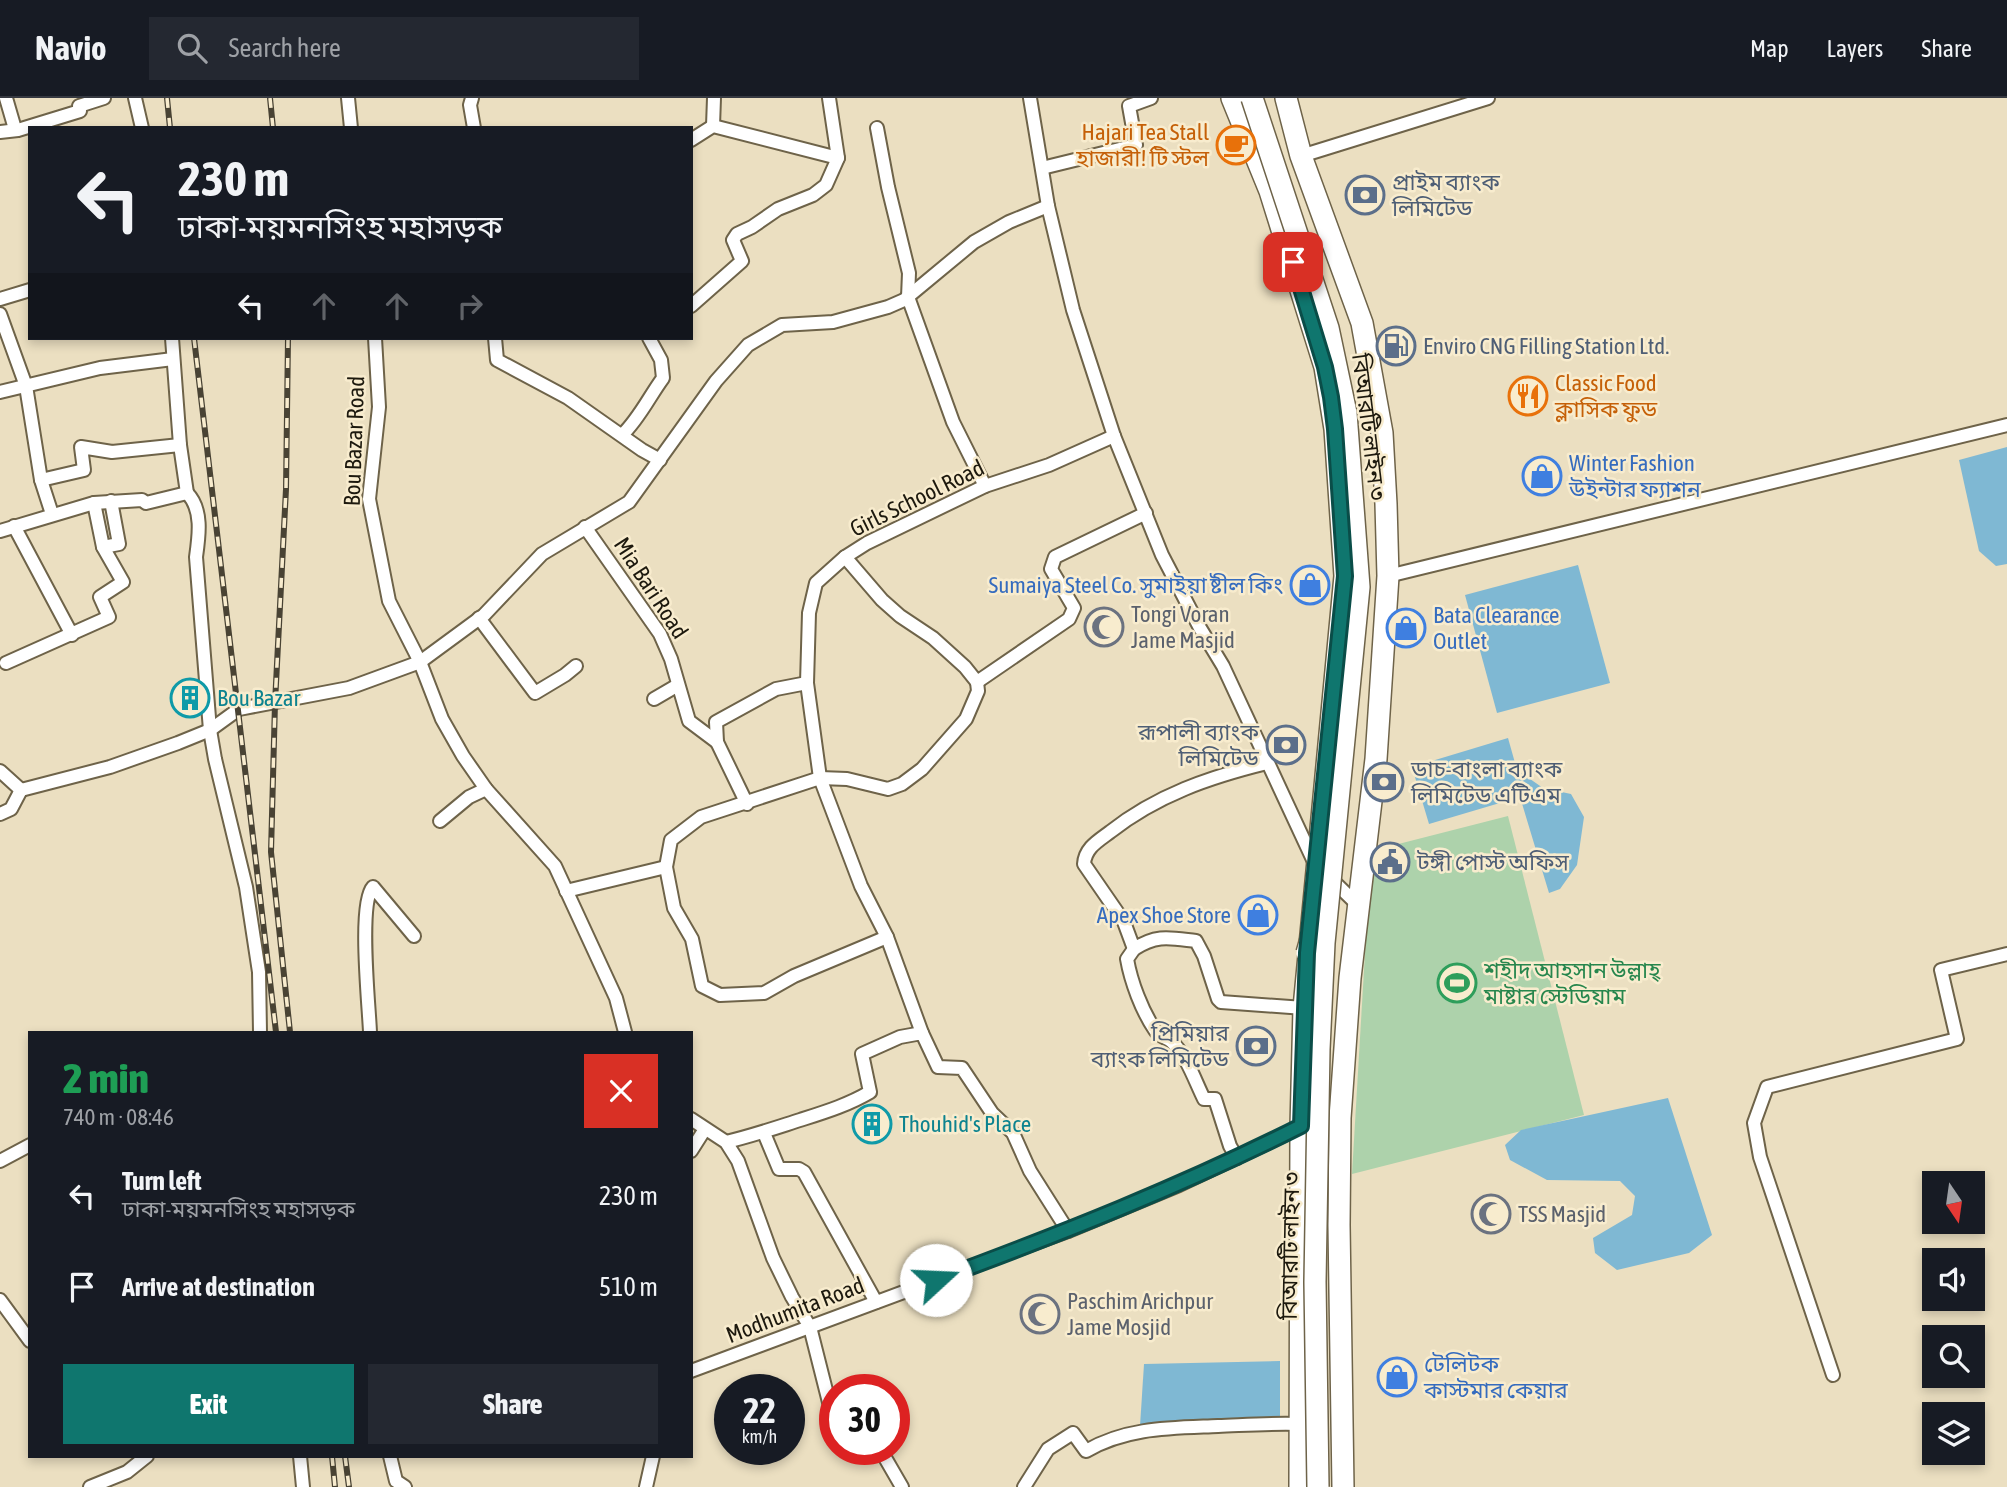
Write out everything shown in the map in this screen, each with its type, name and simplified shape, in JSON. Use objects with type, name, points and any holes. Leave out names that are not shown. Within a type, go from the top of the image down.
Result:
[{"type":"highway","points":[[1232,98],[1270,191],[1325,367],[1335,429],[1345,576],[1324,867],[1307,953],[1304,1008],[1300,1487]]},
{"type":"highway","name":"বিআরটি লাইন ৩","points":[[1252,98],[1328,328],[1346,413],[1359,587],[1324,867],[1315,1282],[1318,1487]]},
{"type":"highway","points":[[1286,98],[1301,156],[1363,323],[1382,433],[1388,576],[1376,759],[1350,978],[1340,1118],[1343,1487]]},
{"type":"street","points":[[6,98],[15,129]]},
{"type":"street","points":[[80,111],[79,106],[104,98]]},
{"type":"street","points":[[135,98],[142,126]]},
{"type":"street","points":[[472,98],[470,105],[474,126]]},
{"type":"street","points":[[713,126],[714,98]]},
{"type":"street","points":[[693,304],[742,261],[733,240],[737,234],[778,209],[813,195],[826,185],[838,158],[829,98]]},
{"type":"street","points":[[1030,98],[1048,206],[1073,310],[1114,436],[1162,555],[1223,666],[1259,740],[1267,763],[1324,867],[1359,906]]},
{"type":"street","points":[[1042,168],[1136,145],[1128,101],[1151,98]]},
{"type":"street","points":[[1301,156],[1488,98]]},
{"type":"street","points":[[348,99],[351,126]]},
{"type":"street","points":[[31,126],[80,111]]},
{"type":"street","points":[[60,126],[80,111]]},
{"type":"street","points":[[693,139],[713,126],[838,158]]},
{"type":"street","points":[[0,132],[28,127]]},
{"type":"street","points":[[877,128],[909,273],[908,297],[953,422],[985,486]]},
{"type":"street","points":[[0,814],[11,809],[21,790],[110,767],[211,730],[239,709],[349,688],[420,662],[480,618],[542,554],[629,502],[716,381],[748,345],[782,325],[833,322],[888,307],[908,297],[974,242],[1009,222],[1048,206]]},
{"type":"street","points":[[0,299],[28,291]]},
{"type":"street","points":[[0,314],[26,386],[41,480],[52,514]]},
{"type":"street","points":[[172,340],[180,445],[187,493],[195,501],[199,532],[196,557],[211,730],[215,759],[246,887],[259,972],[260,1031]]},
{"type":"street","name":"Bou Bazar Road","points":[[375,340],[379,407],[369,499],[389,601],[420,662],[442,719],[486,789],[555,866],[616,998],[625,1031]]},
{"type":"street","points":[[495,340],[498,359],[568,398],[660,460]]},
{"type":"street","points":[[622,435],[637,419],[663,378],[661,360],[650,340]]},
{"type":"street","points":[[0,392],[100,368],[173,359]]},
{"type":"street","points":[[1388,576],[2007,425]]},
{"type":"street","name":"Girls School Road","points":[[1068,1231],[1030,1171],[1013,1133],[992,1113],[962,1068],[938,1067],[922,1033],[887,937],[861,886],[821,778],[807,683],[809,612],[816,583],[845,557],[867,543],[985,486],[1049,465],[1114,436]]},
{"type":"street","points":[[41,480],[84,470],[81,447],[111,452],[180,445]]},
{"type":"street","points":[[0,531],[94,503],[142,500],[154,503],[187,493]]},
{"type":"street","points":[[103,547],[120,544],[111,501]]},
{"type":"street","points":[[2,662],[72,635],[109,617],[100,597],[123,582],[103,547],[94,503]]},
{"type":"street","points":[[977,682],[1069,619],[1074,608],[1051,569],[1055,557],[1146,513]]},
{"type":"street","points":[[14,526],[72,635]]},
{"type":"street","name":"Mia Bari Road","points":[[585,527],[660,634],[671,659],[689,721],[718,742]]},
{"type":"street","points":[[845,557],[882,600],[933,638],[965,667],[977,682],[978,691],[966,719],[922,769],[902,785],[888,789],[848,779],[821,778],[701,817],[671,840],[666,867],[674,908],[692,939],[702,986],[720,995],[764,993],[804,971],[887,937]]},
{"type":"street","points":[[480,618],[535,693],[565,676],[576,666]]},
{"type":"street","points":[[747,804],[718,742],[716,722],[776,689],[807,683]]},
{"type":"street","points":[[654,699],[678,685]]},
{"type":"street","points":[[1134,948],[1124,922],[1084,864],[1084,857],[1092,845],[1126,819],[1163,797],[1227,773],[1267,763]]},
{"type":"street","points":[[0,771],[21,790]]},
{"type":"street","points":[[440,821],[469,797],[486,789]]},
{"type":"street","points":[[566,891],[666,867]]},
{"type":"street","points":[[370,1031],[366,928],[367,893],[373,887],[414,936]]},
{"type":"street","points":[[1237,1158],[1230,1146],[1215,1099],[1204,1099],[1179,1052],[1171,1041],[1156,1032],[1145,1012],[1129,972],[1128,959],[1134,948],[1149,940],[1165,937],[1195,941],[1205,956],[1221,1002],[1304,1008]]},
{"type":"street","points":[[1833,1375],[1760,1157],[1754,1124],[1767,1087],[1957,1039],[1941,970],[2007,954]]},
{"type":"street","points":[[726,1142],[830,1112],[870,1092],[862,1054],[902,1036],[922,1033]]},
{"type":"street","points":[[693,1120],[726,1142],[738,1161],[774,1258],[810,1327],[821,1374]]},
{"type":"street","name":"Modhumita Road","points":[[693,1370],[1068,1231],[1237,1158],[1301,1126]]},
{"type":"street","points":[[693,1148],[705,1129]]},
{"type":"street","points":[[764,1133],[779,1168],[799,1169],[804,1172],[876,1302]]},
{"type":"street","points":[[0,1161],[28,1146]]},
{"type":"street","points":[[0,1300],[28,1338]]},
{"type":"street","points":[[1031,1484],[1048,1449],[1073,1433],[1086,1451],[1137,1431],[1273,1423],[1299,1424]]},
{"type":"street","points":[[125,1458],[133,1466]]},
{"type":"street","points":[[90,1487],[127,1472],[143,1458]]},
{"type":"street","points":[[300,1458],[303,1487]]},
{"type":"street","points":[[390,1458],[396,1481],[405,1487]]},
{"type":"street","points":[[646,1487],[653,1458]]},
{"type":"street","points":[[888,1465],[900,1487]]},
{"type":"green space","name":"শহীদ আহসান উল্লাহ্‌ মাষ্টার স্টেডিয়াম","points":[[1508,816],[1584,1115],[1352,1174],[1371,851]]},
{"type":"water","points":[[2007,447],[2007,564],[1996,566],[1979,551],[1959,460]]},
{"type":"water","points":[[1578,565],[1610,683],[1497,713],[1465,595]]},
{"type":"water","points":[[1508,738],[1517,770],[1543,788],[1571,794],[1584,817],[1577,865],[1560,889],[1549,893],[1520,797],[1429,824],[1412,767]]},
{"type":"water","points":[[1668,1098],[1712,1235],[1689,1253],[1617,1270],[1595,1253],[1593,1238],[1632,1215],[1635,1196],[1620,1181],[1547,1180],[1510,1160],[1505,1145],[1521,1130]]},
{"type":"water","points":[[1280,1361],[1280,1420],[1140,1426],[1144,1364]]},
{"type":"railway","points":[[167,98],[170,126]]},
{"type":"railway","points":[[270,98],[273,126]]},
{"type":"railway","points":[[194,340],[276,1031]]},
{"type":"railway","points":[[288,340],[286,489],[275,703],[271,852],[290,1031]]},
{"type":"railway","points":[[332,1458],[335,1487]]},
{"type":"railway","points":[[345,1458],[349,1487]]},
{"type":"place","name":"Hajari Tea Stall হাজারী! টি স্টল","points":[[1236,145]]},
{"type":"place","name":"প্রাইম ব্যাংক লিমিটেড","points":[[1365,195]]},
{"type":"place","name":"Enviro CNG Filling Station Ltd.","points":[[1396,346]]},
{"type":"place","name":"Classic Food ক্লাসিক ফুড","points":[[1528,396]]},
{"type":"place","name":"Winter Fashion উইন্টার ফ্যাশন","points":[[1542,476]]},
{"type":"place","name":"Sumaiya Steel Co. সুমাইয়া ষ্টীল কিং","points":[[1310,585]]},
{"type":"place","name":"Tongi Voran Jame Masjid","points":[[1104,627]]},
{"type":"place","name":"Bata Clearance Outlet","points":[[1406,628]]},
{"type":"place","name":"Bou Bazar","points":[[190,698]]},
{"type":"place","name":"রূপালী ব্যাংক লিমিটেড","points":[[1286,745]]},
{"type":"place","name":"ডাচ-বাংলা ব্যাংক লিমিটেড এটিএম","points":[[1384,782]]},
{"type":"place","name":"টঙ্গী পোস্ট অফিস","points":[[1390,862]]},
{"type":"place","name":"Apex Shoe Store","points":[[1258,915]]},
{"type":"place","name":"শহীদ আহসান উল্লাহ্‌ মাষ্টার স্টেডিয়াম","points":[[1457,983]]},
{"type":"place","name":"প্রিমিয়ার ব্যাংক লিমিটেড","points":[[1256,1046]]},
{"type":"place","name":"Thouhid's Place","points":[[872,1124]]},
{"type":"place","name":"TSS Masjid","points":[[1491,1214]]},
{"type":"place","name":"Paschim Arichpur Jame Mosjid","points":[[1040,1314]]},
{"type":"place","name":"টেলিটক কাস্টমার কেয়ার","points":[[1397,1377]]},
{"type":"route","points":[[936,1280],[1068,1231],[1179,1185],[1301,1126],[1307,953],[1345,576],[1331,397],[1325,367],[1293,262]]}]
